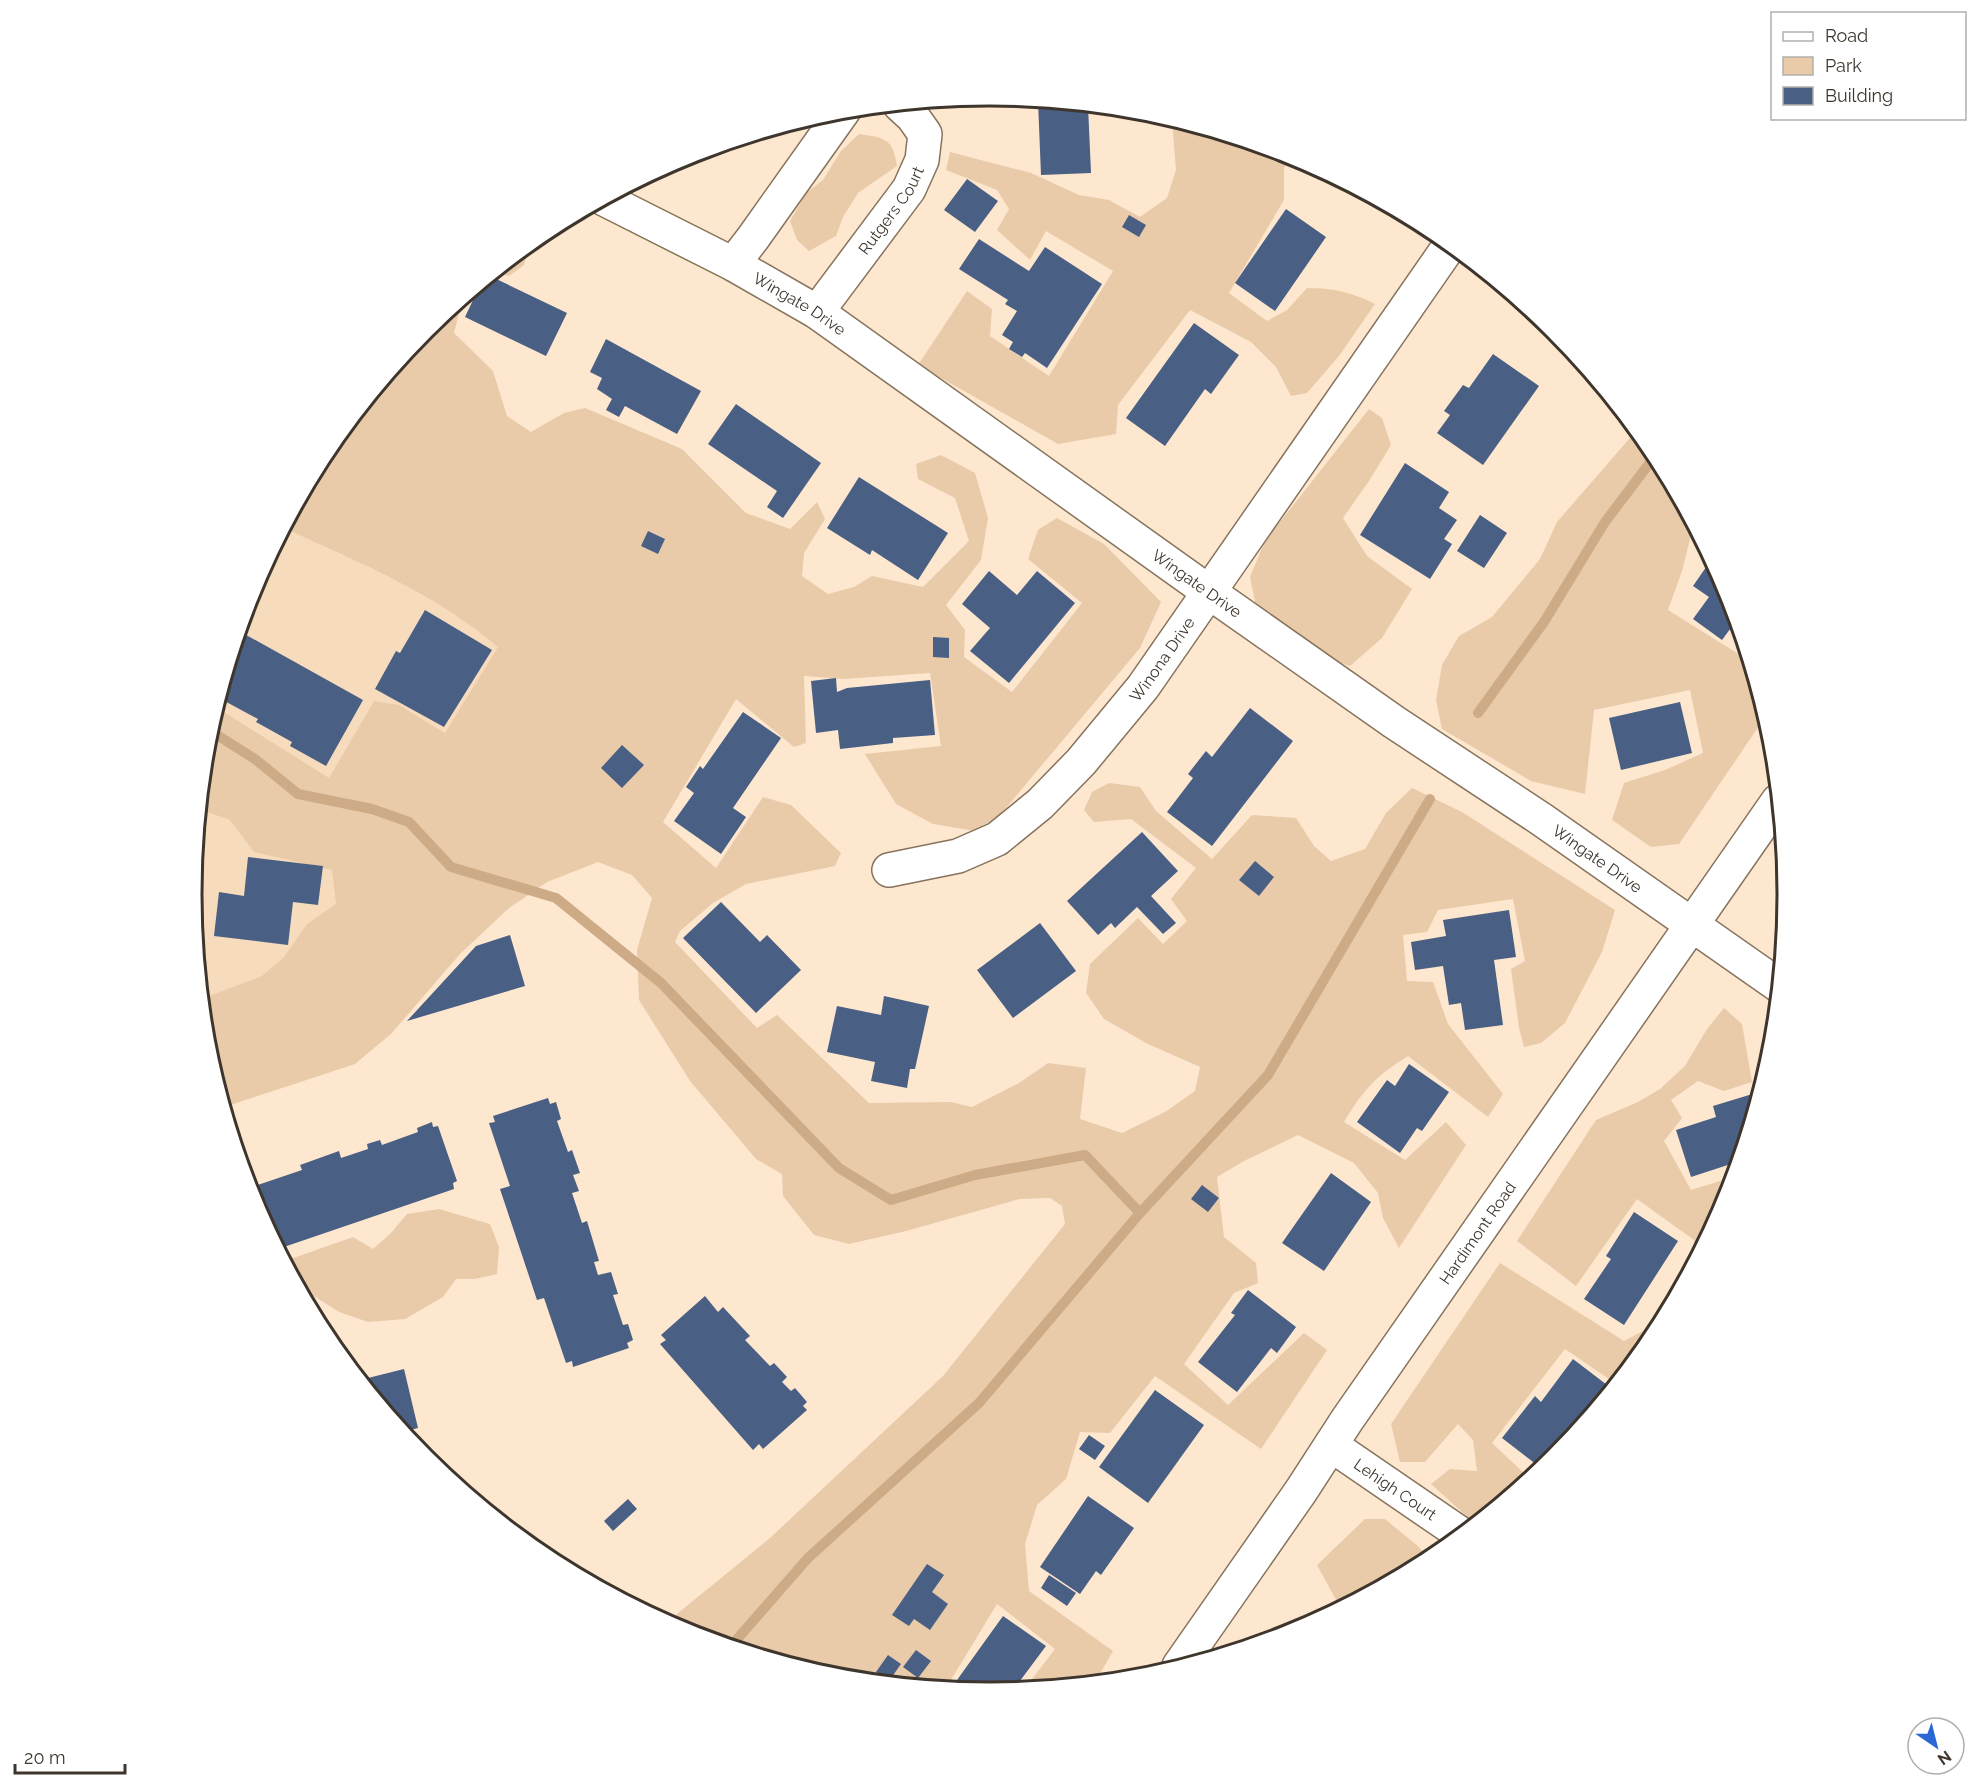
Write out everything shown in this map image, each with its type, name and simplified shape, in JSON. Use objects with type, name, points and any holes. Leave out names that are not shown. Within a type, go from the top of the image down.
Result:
[{"type":"street","name":"Rutgers Court","points":[[818,312],[909,189],[922,160],[925,134],[906,111]]},
{"type":"street","points":[[733,264],[836,122]]},
{"type":"street","name":"Wingate Drive","points":[[612,203],[733,264],[818,312],[1394,722],[1541,819],[1772,981]]},
{"type":"street","name":"Winona Drive","points":[[889,870],[958,856],[997,839],[1040,804],[1081,762],[1143,687],[1445,252]]},
{"type":"street","name":"Hardimont Road","points":[[1186,1657],[1772,810]]},
{"type":"street","name":"Lehigh Court","points":[[1331,1445],[1454,1529]]},
{"type":"shaded area","points":[[411,359],[367,458],[652,601],[215,1039],[208,997],[203,946],[203,842],[208,791],[228,690],[261,593],[307,500],[334,456],[364,415]]},
{"type":"green space","points":[[1173,129],[1242,148],[1285,164],[1284,200],[1229,293],[1267,321],[1287,310],[1307,288],[1342,292],[1375,304],[1339,356],[1307,393],[1291,396],[1276,367],[1251,342],[1190,310],[1118,405],[1116,434],[1058,444],[918,365],[967,291],[992,309],[990,336],[1049,376],[1113,271],[1046,231],[1030,260],[997,230],[1009,209],[997,190],[946,170],[950,152],[1031,173],[1079,195],[1109,200],[1140,217],[1167,198],[1176,170]]},
{"type":"green space","points":[[859,134],[886,141],[893,150],[897,166],[858,193],[843,217],[836,236],[809,251],[797,240],[790,221],[806,193],[823,180],[841,151]]},
{"type":"green space","points":[[526,257],[524,265],[509,276],[503,274]]},
{"type":"green space","points":[[459,312],[454,333],[493,371],[507,416],[531,432],[564,413],[585,408],[682,449],[746,513],[790,529],[817,502],[825,519],[804,553],[802,576],[828,594],[854,587],[872,576],[923,587],[969,541],[955,498],[918,479],[916,464],[941,455],[975,473],[988,518],[981,560],[946,605],[965,630],[964,657],[1012,692],[1082,603],[1028,559],[1038,530],[1057,518],[1104,544],[1161,602],[1140,648],[1001,814],[975,831],[933,824],[896,804],[865,754],[941,746],[930,673],[843,679],[804,676],[806,743],[794,747],[736,699],[663,822],[716,868],[763,797],[791,805],[841,853],[835,866],[746,884],[713,903],[680,931],[675,942],[757,1028],[777,1015],[869,1103],[951,1102],[972,1107],[1019,1083],[1048,1063],[1086,1068],[1080,1119],[1122,1133],[1165,1112],[1195,1091],[1200,1067],[1148,1044],[1104,1019],[1086,993],[1090,964],[1138,918],[1163,944],[1187,921],[1171,899],[1196,868],[1131,819],[1094,822],[1084,810],[1092,792],[1109,783],[1140,787],[1156,811],[1212,859],[1252,815],[1296,818],[1314,846],[1331,861],[1365,849],[1386,813],[1412,788],[1462,812],[1615,910],[1602,952],[1565,1023],[1541,1043],[1524,1047],[1519,1028],[1511,969],[1525,961],[1513,899],[1438,910],[1427,932],[1403,935],[1407,981],[1433,982],[1448,1024],[1503,1094],[1488,1117],[1408,1056],[1387,1070],[1372,1084],[1351,1111],[1344,1122],[1405,1160],[1446,1122],[1466,1145],[1399,1248],[1383,1218],[1378,1193],[1354,1163],[1298,1135],[1217,1177],[1224,1237],[1256,1263],[1258,1283],[1234,1293],[1184,1364],[1228,1405],[1304,1333],[1327,1350],[1261,1449],[1155,1376],[1110,1433],[1080,1432],[1066,1479],[1037,1505],[1025,1544],[1029,1591],[1113,1651],[1100,1674],[1031,1680],[1055,1649],[997,1604],[951,1681],[886,1675],[785,1655],[736,1640],[675,1616],[770,1538],[943,1376],[1065,1224],[1062,1206],[1050,1198],[1020,1199],[906,1231],[849,1244],[814,1235],[783,1196],[782,1174],[756,1159],[690,1081],[639,1000],[637,950],[652,898],[632,875],[598,862],[547,882],[509,908],[460,954],[391,1034],[355,1064],[230,1105],[208,996],[262,976],[284,957],[307,924],[336,904],[332,870],[254,852],[230,820],[206,811],[223,712],[329,778],[374,701],[399,705],[445,733],[498,647],[448,610],[368,566],[291,531],[334,456],[364,415],[432,337]]},
{"type":"green space","points":[[1369,409],[1382,418],[1391,445],[1343,518],[1367,556],[1412,589],[1382,638],[1350,666],[1310,653],[1256,606],[1250,577],[1265,541]]},
{"type":"green space","points":[[1630,437],[1671,500],[1690,537],[1682,571],[1668,610],[1739,654],[1758,727],[1679,844],[1651,847],[1612,820],[1624,783],[1665,770],[1703,753],[1690,690],[1594,710],[1585,794],[1531,781],[1442,729],[1436,700],[1442,665],[1459,636],[1492,617],[1540,559],[1557,522]]},
{"type":"green space","points":[[1724,1008],[1742,1024],[1752,1082],[1724,1091],[1698,1081],[1671,1100],[1682,1118],[1664,1141],[1691,1190],[1723,1180],[1695,1242],[1637,1199],[1576,1286],[1517,1241],[1596,1120],[1638,1102],[1660,1089],[1685,1066],[1707,1029]]},
{"type":"green space","points":[[439,1209],[490,1224],[499,1247],[497,1274],[475,1279],[456,1279],[443,1297],[405,1319],[368,1322],[339,1312],[312,1296],[292,1259],[353,1237],[373,1249],[407,1214]]},
{"type":"green space","points":[[1500,1263],[1624,1341],[1645,1330],[1609,1379],[1565,1349],[1492,1443],[1523,1472],[1469,1518],[1431,1484],[1450,1469],[1477,1471],[1473,1440],[1458,1424],[1425,1462],[1400,1462],[1391,1424]]},
{"type":"green space","points":[[1365,1519],[1385,1519],[1423,1552],[1336,1600],[1317,1565]]},
{"type":"building","points":[[1038,108],[1088,113],[1091,173],[1041,175]]},
{"type":"building","points":[[967,179],[998,201],[975,232],[944,210]]},
{"type":"building","points":[[1286,209],[1326,237],[1275,311],[1235,283]]},
{"type":"building","points":[[1129,215],[1146,225],[1139,237],[1122,227]]},
{"type":"building","points":[[979,239],[1029,271],[1045,247],[1102,284],[1047,368],[1025,353],[1022,357],[1009,349],[1013,342],[1002,335],[1017,311],[1005,304],[1008,300],[959,269]]},
{"type":"building","points":[[497,279],[567,313],[546,356],[465,317],[473,299]]},
{"type":"building","points":[[1194,323],[1239,355],[1211,394],[1205,389],[1165,446],[1126,418]]},
{"type":"building","points":[[606,339],[701,391],[677,434],[625,406],[619,417],[606,410],[612,399],[597,389],[602,378],[590,372]]},
{"type":"building","points":[[1493,354],[1539,386],[1483,465],[1437,433],[1450,415],[1444,411],[1463,385],[1469,388]]},
{"type":"building","points":[[736,404],[821,463],[783,518],[767,507],[777,491],[708,444]]},
{"type":"building","points":[[1405,463],[1449,492],[1439,508],[1457,520],[1444,539],[1452,544],[1430,579],[1360,535]]},
{"type":"building","points":[[859,477],[948,533],[918,580],[872,550],[870,555],[827,528]]},
{"type":"building","points":[[1480,515],[1507,533],[1484,568],[1457,551]]},
{"type":"building","points":[[648,531],[665,539],[658,554],[641,546]]},
{"type":"building","points":[[1705,568],[1730,629],[1722,640],[1693,619],[1709,597],[1693,586]]},
{"type":"building","points":[[989,571],[1017,595],[1037,571],[1075,603],[1009,683],[970,651],[990,628],[962,604]]},
{"type":"building","points":[[425,610],[492,650],[444,727],[375,689],[396,651],[400,653]]},
{"type":"building","points":[[245,635],[363,700],[326,766],[290,746],[292,742],[256,722],[258,719],[225,701]]},
{"type":"building","points":[[933,637],[949,638],[949,658],[933,657]]},
{"type":"building","points":[[836,678],[837,692],[847,688],[930,680],[935,735],[893,738],[893,743],[840,749],[838,730],[816,733],[811,681]]},
{"type":"building","points":[[1680,702],[1692,753],[1621,770],[1609,718]]},
{"type":"building","points":[[1250,708],[1293,741],[1212,846],[1167,812],[1193,778],[1188,774],[1206,751],[1212,757]]},
{"type":"building","points":[[743,712],[781,738],[733,808],[746,817],[721,854],[674,821],[694,793],[686,787],[700,766],[703,769]]},
{"type":"building","points":[[622,745],[644,765],[622,788],[601,768]]},
{"type":"building","points":[[1142,832],[1178,871],[1151,896],[1176,923],[1163,934],[1137,907],[1115,928],[1111,923],[1098,935],[1067,901]]},
{"type":"building","points":[[248,857],[323,866],[318,905],[293,902],[288,945],[214,936],[219,892],[244,896]]},
{"type":"building","points":[[1255,861],[1274,877],[1259,896],[1239,880]]},
{"type":"building","points":[[721,902],[760,942],[767,935],[801,970],[756,1013],[683,938]]},
{"type":"building","points":[[1509,910],[1516,957],[1494,960],[1503,1025],[1465,1030],[1461,1003],[1449,1005],[1443,966],[1415,970],[1411,942],[1446,936],[1443,920]]},
{"type":"building","points":[[1040,923],[1076,971],[1013,1018],[977,970]]},
{"type":"building","points":[[510,935],[525,986],[407,1021],[476,946]]},
{"type":"building","points":[[884,996],[929,1006],[915,1069],[910,1069],[907,1088],[871,1081],[875,1062],[827,1052],[837,1006],[881,1015]]},
{"type":"building","points":[[1409,1064],[1449,1092],[1422,1131],[1417,1128],[1400,1153],[1357,1122],[1387,1080],[1395,1086]]},
{"type":"building","points":[[1751,1095],[1728,1165],[1691,1177],[1676,1130],[1716,1117],[1713,1106]]},
{"type":"building","points":[[548,1098],[550,1104],[556,1102],[561,1119],[557,1121],[568,1152],[572,1150],[580,1173],[573,1175],[579,1191],[572,1193],[582,1223],[587,1221],[599,1261],[594,1262],[598,1275],[611,1272],[618,1294],[613,1295],[623,1325],[628,1324],[633,1340],[627,1343],[629,1348],[573,1367],[572,1361],[566,1363],[544,1298],[537,1300],[500,1189],[510,1186],[489,1123],[495,1122],[493,1116]]},
{"type":"building","points":[[432,1122],[433,1127],[438,1126],[457,1181],[453,1183],[454,1189],[285,1246],[257,1185],[302,1170],[300,1165],[339,1151],[341,1158],[368,1149],[367,1144],[380,1140],[382,1145],[418,1132],[417,1128]]},
{"type":"building","points":[[1331,1173],[1371,1202],[1324,1271],[1282,1243]]},
{"type":"building","points":[[1202,1185],[1219,1198],[1208,1212],[1191,1199]]},
{"type":"building","points":[[1634,1212],[1678,1241],[1624,1325],[1584,1299],[1611,1259],[1606,1256]]},
{"type":"building","points":[[1248,1290],[1296,1327],[1277,1353],[1271,1348],[1237,1392],[1198,1362],[1235,1315],[1231,1313]]},
{"type":"building","points":[[705,1296],[718,1312],[723,1307],[750,1336],[745,1340],[770,1366],[774,1363],[787,1377],[782,1382],[791,1391],[795,1388],[807,1402],[803,1406],[807,1410],[763,1449],[759,1444],[753,1450],[660,1344],[666,1340],[661,1335]]},
{"type":"building","points":[[1573,1359],[1605,1384],[1581,1413],[1534,1462],[1502,1438],[1535,1396],[1541,1402]]},
{"type":"building","points":[[404,1369],[418,1428],[412,1430],[368,1378]]},
{"type":"building","points":[[1155,1390],[1204,1425],[1148,1503],[1099,1467]]},
{"type":"building","points":[[1089,1435],[1105,1446],[1095,1460],[1079,1449]]},
{"type":"building","points":[[1088,1496],[1134,1528],[1101,1575],[1096,1571],[1080,1594],[1040,1567]]},
{"type":"building","points":[[628,1499],[637,1509],[613,1531],[604,1521]]},
{"type":"building","points":[[927,1564],[944,1575],[932,1592],[948,1604],[930,1630],[914,1619],[909,1626],[892,1615]]},
{"type":"building","points":[[1049,1575],[1076,1593],[1067,1606],[1041,1588]]},
{"type":"building","points":[[1003,1616],[1046,1646],[1020,1681],[956,1681]]},
{"type":"building","points":[[916,1650],[931,1661],[918,1678],[903,1667]]},
{"type":"building","points":[[888,1655],[901,1664],[893,1676],[876,1672]]},
{"type":"waterway","points":[[1478,713],[1544,622],[1605,522],[1649,464]]},
{"type":"waterway","points":[[218,736],[255,759],[298,794],[372,809],[409,822],[451,867],[556,898],[661,983],[839,1168],[891,1200],[975,1175],[1085,1155],[1140,1213]]},
{"type":"waterway","points":[[736,1640],[808,1558],[979,1403],[1140,1213],[1268,1075],[1430,799]]}]
